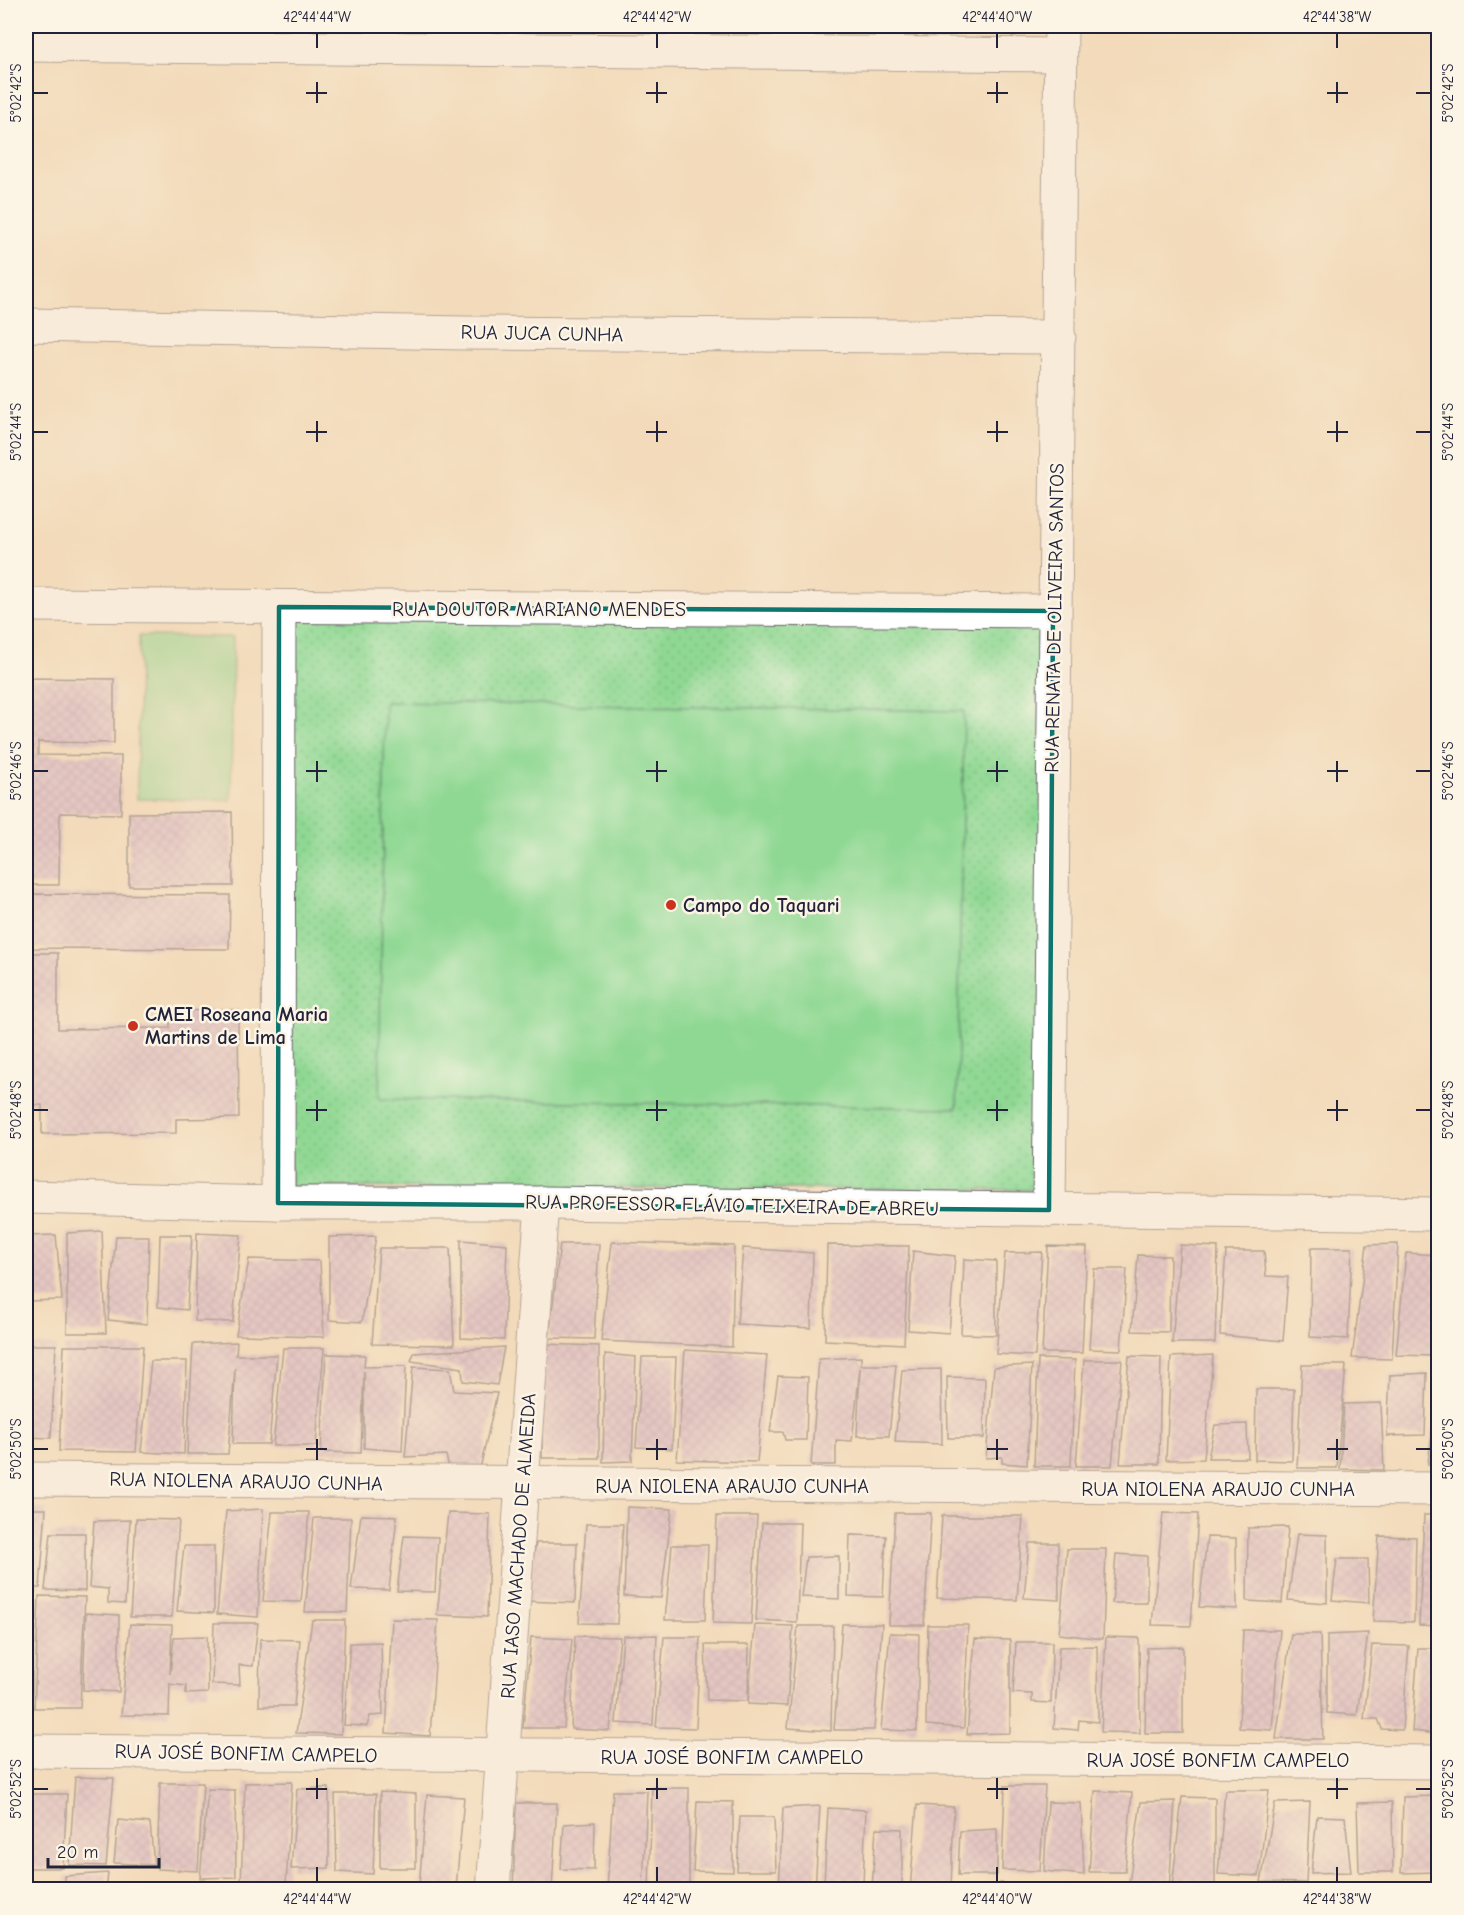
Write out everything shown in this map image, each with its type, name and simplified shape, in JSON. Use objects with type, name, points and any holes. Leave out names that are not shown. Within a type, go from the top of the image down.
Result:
[{"type":"street","points":[[26,45],[1060,40]]},
{"type":"street","name":"RUA RENATA DE OLIVEIRA SANTOS","points":[[1049,1210],[1053,611],[1059,338],[1060,40]]},
{"type":"street","name":"RUA JUCA CUNHA","points":[[26,325],[477,333],[1059,338]]},
{"type":"street","name":"RUA DOUTOR MARIANO MENDES","points":[[26,605],[1053,611]]},
{"type":"street","points":[[278,1203],[279,607]]},
{"type":"street","name":"RUA PROFESSOR FLÁVIO TEIXEIRA DE ABREU","points":[[26,1197],[278,1203],[542,1203],[1438,1214]]},
{"type":"street","name":"RUA IASO MACHADO DE ALMEIDA","points":[[493,1890],[542,1203]]},
{"type":"street","name":"RUA NIOLENA ARAUJO CUNHA","points":[[26,1479],[1438,1490]]},
{"type":"street","name":"RUA JOSÉ BONFIM CAMPELO","points":[[26,1751],[1438,1762]]},
{"type":"highlighted area","points":[[279,607],[1053,611],[1049,1210],[278,1203]]},
{"type":"green space","points":[[279,607],[1053,611],[1035,1190],[290,1187]]},
{"type":"green space","points":[[139,636],[233,637],[231,800],[137,799]]},
{"type":"green space","name":"Campo do Taquari","points":[[385,702],[964,711],[957,1108],[379,1099]]},
{"type":"building","points":[[26,678],[114,679],[114,743],[38,742],[38,755],[121,756],[121,814],[60,813],[59,885],[26,885]]},
{"type":"building","points":[[232,812],[233,886],[129,886],[129,813]]},
{"type":"building","points":[[26,894],[230,895],[229,949],[26,948]]},
{"type":"building","points":[[26,953],[58,953],[58,1029],[170,1028],[170,1011],[238,1010],[239,1118],[176,1119],[176,1133],[42,1134],[42,1105],[26,1105]]},
{"type":"building","points":[[102,1231],[106,1333],[67,1333],[67,1233]]},
{"type":"building","points":[[197,1233],[241,1235],[233,1322],[195,1321]]},
{"type":"building","points":[[56,1235],[62,1300],[26,1301],[26,1236]]},
{"type":"building","points":[[160,1235],[192,1235],[187,1310],[158,1307]]},
{"type":"building","points":[[116,1236],[149,1236],[147,1324],[108,1320]]},
{"type":"building","points":[[376,1236],[362,1322],[329,1320],[329,1237]]},
{"type":"building","points":[[461,1240],[507,1244],[504,1340],[461,1338]]},
{"type":"building","points":[[612,1242],[734,1246],[732,1347],[601,1341]]},
{"type":"building","points":[[560,1244],[599,1244],[594,1339],[549,1338]]},
{"type":"building","points":[[1398,1244],[1392,1359],[1352,1358],[1367,1245]]},
{"type":"building","points":[[827,1245],[909,1246],[904,1344],[825,1340]]},
{"type":"building","points":[[1180,1245],[1218,1247],[1215,1343],[1172,1343]]},
{"type":"building","points":[[1048,1246],[1087,1247],[1082,1353],[1042,1353]]},
{"type":"building","points":[[379,1248],[450,1248],[454,1345],[372,1344]]},
{"type":"building","points":[[743,1248],[813,1253],[811,1328],[737,1324]]},
{"type":"building","points":[[1311,1248],[1352,1248],[1348,1339],[1310,1337]]},
{"type":"building","points":[[913,1251],[955,1256],[949,1333],[908,1330]]},
{"type":"building","points":[[1226,1251],[1264,1251],[1266,1276],[1288,1277],[1283,1341],[1220,1335]]},
{"type":"building","points":[[1042,1252],[1035,1356],[996,1354],[1005,1253]]},
{"type":"building","points":[[1406,1253],[1438,1255],[1434,1356],[1396,1355]]},
{"type":"building","points":[[1138,1255],[1170,1256],[1169,1332],[1132,1331]]},
{"type":"building","points":[[249,1259],[320,1261],[324,1337],[236,1335]]},
{"type":"building","points":[[964,1259],[996,1261],[996,1335],[961,1334]]},
{"type":"building","points":[[1094,1269],[1127,1269],[1121,1350],[1089,1349]]},
{"type":"building","points":[[237,1342],[236,1355],[277,1355],[269,1444],[233,1444],[235,1368],[228,1454],[187,1454],[193,1344]]},
{"type":"building","points":[[543,1344],[599,1346],[599,1458],[542,1458]]},
{"type":"building","points":[[26,1345],[56,1345],[51,1438],[26,1437]]},
{"type":"building","points":[[64,1346],[143,1346],[136,1452],[59,1451]]},
{"type":"building","points":[[504,1347],[497,1385],[463,1381],[462,1368],[411,1361],[414,1353]]},
{"type":"building","points":[[283,1348],[324,1348],[316,1446],[273,1446]]},
{"type":"building","points":[[685,1350],[767,1355],[757,1462],[677,1460]]},
{"type":"building","points":[[326,1354],[365,1355],[364,1367],[406,1366],[402,1451],[364,1448],[364,1371],[361,1453],[321,1452]]},
{"type":"building","points":[[605,1354],[636,1357],[632,1461],[603,1462]]},
{"type":"building","points":[[1213,1355],[1204,1459],[1166,1460],[1171,1357]]},
{"type":"building","points":[[1129,1356],[1161,1357],[1159,1464],[1120,1464]]},
{"type":"building","points":[[642,1357],[676,1357],[672,1449],[636,1447]]},
{"type":"building","points":[[861,1357],[861,1365],[896,1365],[889,1436],[857,1436],[860,1368],[852,1441],[836,1440],[836,1465],[811,1465],[819,1359]]},
{"type":"building","points":[[1038,1359],[1075,1360],[1071,1466],[1034,1466]]},
{"type":"building","points":[[1084,1360],[1122,1360],[1112,1466],[1076,1466]]},
{"type":"building","points":[[151,1361],[187,1361],[184,1454],[141,1452]]},
{"type":"building","points":[[1032,1365],[1027,1465],[1002,1463],[1002,1457],[986,1458],[994,1367]]},
{"type":"building","points":[[1302,1365],[1346,1365],[1337,1468],[1297,1468]]},
{"type":"building","points":[[413,1367],[450,1369],[454,1391],[497,1393],[480,1469],[449,1469],[446,1455],[405,1457]]},
{"type":"building","points":[[941,1369],[942,1444],[895,1442],[902,1370]]},
{"type":"building","points":[[1427,1373],[1425,1435],[1387,1436],[1390,1375]]},
{"type":"building","points":[[778,1376],[808,1377],[806,1440],[785,1440],[783,1432],[770,1432]]},
{"type":"building","points":[[947,1377],[985,1378],[984,1438],[948,1438]]},
{"type":"building","points":[[1256,1389],[1294,1389],[1292,1461],[1255,1460]]},
{"type":"building","points":[[1438,1398],[1438,1465],[1428,1464]]},
{"type":"building","points":[[1381,1403],[1384,1470],[1340,1469],[1344,1404]]},
{"type":"building","points":[[1247,1424],[1248,1458],[1208,1458],[1215,1425]]},
{"type":"building","points":[[627,1507],[672,1509],[661,1598],[624,1596]]},
{"type":"building","points":[[26,1509],[46,1509],[40,1588],[26,1588]]},
{"type":"building","points":[[263,1509],[258,1617],[217,1614],[226,1511]]},
{"type":"building","points":[[272,1512],[309,1512],[301,1602],[263,1601]]},
{"type":"building","points":[[448,1513],[490,1514],[487,1617],[437,1615]]},
{"type":"building","points":[[895,1513],[931,1513],[924,1625],[889,1625]]},
{"type":"building","points":[[1163,1513],[1198,1514],[1191,1626],[1152,1625]]},
{"type":"building","points":[[361,1515],[397,1516],[389,1590],[351,1589]]},
{"type":"building","points":[[1424,1515],[1438,1515],[1438,1626],[1419,1625]]},
{"type":"building","points":[[717,1516],[757,1516],[751,1624],[713,1623]]},
{"type":"building","points":[[942,1516],[1023,1516],[1017,1600],[937,1598]]},
{"type":"building","points":[[314,1518],[351,1518],[347,1612],[305,1612]]},
{"type":"building","points":[[136,1519],[179,1520],[172,1617],[130,1617]]},
{"type":"building","points":[[130,1520],[125,1604],[108,1603],[108,1589],[89,1587],[94,1521]]},
{"type":"building","points":[[762,1523],[800,1523],[797,1622],[756,1620]]},
{"type":"building","points":[[586,1524],[623,1524],[617,1624],[579,1623]]},
{"type":"building","points":[[1288,1527],[1282,1603],[1247,1601],[1248,1528]]},
{"type":"building","points":[[51,1533],[85,1533],[85,1591],[45,1590]]},
{"type":"building","points":[[1297,1534],[1327,1535],[1327,1603],[1288,1600]]},
{"type":"building","points":[[850,1535],[886,1536],[883,1597],[848,1596]]},
{"type":"building","points":[[404,1536],[438,1537],[435,1592],[397,1591]]},
{"type":"building","points":[[1379,1536],[1416,1537],[1414,1622],[1373,1621]]},
{"type":"building","points":[[1207,1537],[1236,1538],[1237,1609],[1199,1607]]},
{"type":"building","points":[[536,1543],[577,1543],[575,1603],[525,1601]]},
{"type":"building","points":[[1029,1543],[1058,1543],[1059,1600],[1024,1598]]},
{"type":"building","points":[[672,1545],[708,1545],[705,1620],[665,1620]]},
{"type":"building","points":[[184,1546],[214,1546],[214,1613],[177,1611]]},
{"type":"building","points":[[1067,1549],[1106,1549],[1103,1639],[1059,1634]]},
{"type":"building","points":[[1116,1554],[1147,1556],[1147,1603],[1112,1603]]},
{"type":"building","points":[[839,1556],[839,1599],[801,1597],[806,1557]]},
{"type":"building","points":[[1337,1559],[1368,1559],[1369,1603],[1332,1600]]},
{"type":"building","points":[[39,1596],[85,1597],[80,1708],[34,1708]]},
{"type":"building","points":[[86,1613],[119,1615],[119,1692],[83,1690]]},
{"type":"building","points":[[392,1619],[438,1620],[430,1736],[386,1733]]},
{"type":"building","points":[[312,1620],[345,1620],[341,1734],[296,1733]]},
{"type":"building","points":[[26,1623],[32,1623],[32,1696],[26,1696]]},
{"type":"building","points":[[214,1623],[258,1623],[253,1666],[239,1665],[240,1685],[212,1684]]},
{"type":"building","points":[[130,1624],[172,1625],[170,1674],[174,1637],[207,1636],[208,1693],[186,1694],[186,1686],[170,1684],[169,1716],[121,1715]]},
{"type":"building","points":[[842,1624],[882,1624],[874,1730],[834,1730]]},
{"type":"building","points":[[755,1625],[793,1626],[787,1706],[748,1704]]},
{"type":"building","points":[[928,1625],[968,1625],[964,1728],[926,1725]]},
{"type":"building","points":[[798,1626],[833,1626],[831,1731],[788,1728]]},
{"type":"building","points":[[1243,1630],[1280,1630],[1272,1730],[1239,1728]]},
{"type":"building","points":[[890,1633],[919,1634],[917,1731],[881,1730]]},
{"type":"building","points":[[1368,1633],[1357,1715],[1327,1713],[1327,1635]]},
{"type":"building","points":[[1291,1634],[1320,1634],[1323,1739],[1276,1739]]},
{"type":"building","points":[[657,1635],[653,1725],[616,1723],[623,1636]]},
{"type":"building","points":[[575,1636],[620,1637],[610,1731],[571,1729]]},
{"type":"building","points":[[531,1637],[572,1639],[564,1728],[523,1728]]},
{"type":"building","points":[[664,1637],[700,1637],[696,1728],[656,1727]]},
{"type":"building","points":[[1106,1637],[1139,1638],[1140,1733],[1101,1732]]},
{"type":"building","points":[[260,1639],[300,1640],[294,1706],[259,1706]]},
{"type":"building","points":[[975,1639],[1010,1640],[1010,1733],[967,1734]]},
{"type":"building","points":[[381,1642],[383,1715],[370,1716],[367,1726],[344,1725],[350,1643]]},
{"type":"building","points":[[1016,1642],[1052,1642],[1051,1703],[1032,1702],[1032,1694],[1013,1693]]},
{"type":"building","points":[[705,1645],[749,1645],[748,1701],[707,1700]]},
{"type":"building","points":[[1372,1645],[1409,1646],[1402,1730],[1382,1729],[1378,1719],[1364,1719]]},
{"type":"building","points":[[1097,1646],[1098,1722],[1079,1720],[1078,1730],[1054,1728],[1059,1647]]},
{"type":"building","points":[[1183,1647],[1183,1733],[1145,1733],[1147,1648]]},
{"type":"building","points":[[1418,1648],[1438,1648],[1438,1734],[1412,1731]]},
{"type":"building","points":[[75,1777],[114,1778],[106,1866],[69,1865]]},
{"type":"building","points":[[292,1782],[286,1886],[241,1884],[245,1783]]},
{"type":"building","points":[[160,1783],[203,1783],[198,1871],[157,1869]]},
{"type":"building","points":[[1005,1786],[1045,1786],[1040,1871],[1002,1870]]},
{"type":"building","points":[[329,1788],[329,1868],[291,1869],[297,1789]]},
{"type":"building","points":[[652,1788],[689,1788],[689,1890],[649,1890]]},
{"type":"building","points":[[208,1789],[235,1790],[236,1877],[200,1878]]},
{"type":"building","points":[[1225,1790],[1269,1790],[1259,1876],[1218,1874]]},
{"type":"building","points":[[613,1791],[647,1791],[643,1890],[607,1890]]},
{"type":"building","points":[[1095,1791],[1132,1793],[1125,1872],[1089,1872]]},
{"type":"building","points":[[380,1792],[416,1794],[416,1868],[380,1868]]},
{"type":"building","points":[[27,1794],[67,1794],[63,1868],[26,1868]]},
{"type":"building","points":[[335,1794],[376,1794],[373,1874],[337,1872]]},
{"type":"building","points":[[427,1795],[464,1797],[456,1888],[419,1886]]},
{"type":"building","points":[[1438,1796],[1437,1872],[1401,1873],[1403,1797]]},
{"type":"building","points":[[1182,1797],[1215,1798],[1215,1886],[1172,1888]]},
{"type":"building","points":[[697,1801],[733,1802],[733,1872],[693,1871]]},
{"type":"building","points":[[1175,1801],[1169,1890],[1128,1890],[1141,1802]]},
{"type":"building","points":[[1048,1802],[1081,1803],[1084,1875],[1044,1871]]},
{"type":"building","points":[[1310,1802],[1306,1883],[1261,1882],[1275,1803]]},
{"type":"building","points":[[1392,1802],[1393,1872],[1359,1872],[1357,1803]]},
{"type":"building","points":[[516,1803],[557,1803],[552,1890],[513,1890]]},
{"type":"building","points":[[917,1805],[954,1807],[951,1890],[910,1890]]},
{"type":"building","points":[[820,1806],[815,1890],[779,1890],[783,1808]]},
{"type":"building","points":[[828,1808],[866,1810],[863,1885],[824,1883]]},
{"type":"building","points":[[1317,1816],[1345,1817],[1351,1872],[1311,1873]]},
{"type":"building","points":[[740,1817],[774,1817],[776,1871],[737,1871]]},
{"type":"building","points":[[118,1820],[150,1823],[154,1865],[114,1863]]},
{"type":"building","points":[[595,1822],[594,1870],[561,1869],[564,1824]]},
{"type":"building","points":[[876,1828],[902,1829],[902,1890],[872,1888]]},
{"type":"building","points":[[997,1829],[997,1875],[958,1875],[960,1831]]},
{"type":"building","points":[[108,1873],[106,1890],[65,1890],[65,1876]]},
{"type":"building","points":[[1000,1883],[1040,1886],[1040,1890],[1000,1890]]},
{"type":"place","name":"Campo do Taquari","points":[[671,905]]},
{"type":"place","name":"CMEI Roseana Maria Martins de Lima","points":[[133,1026]]}]
